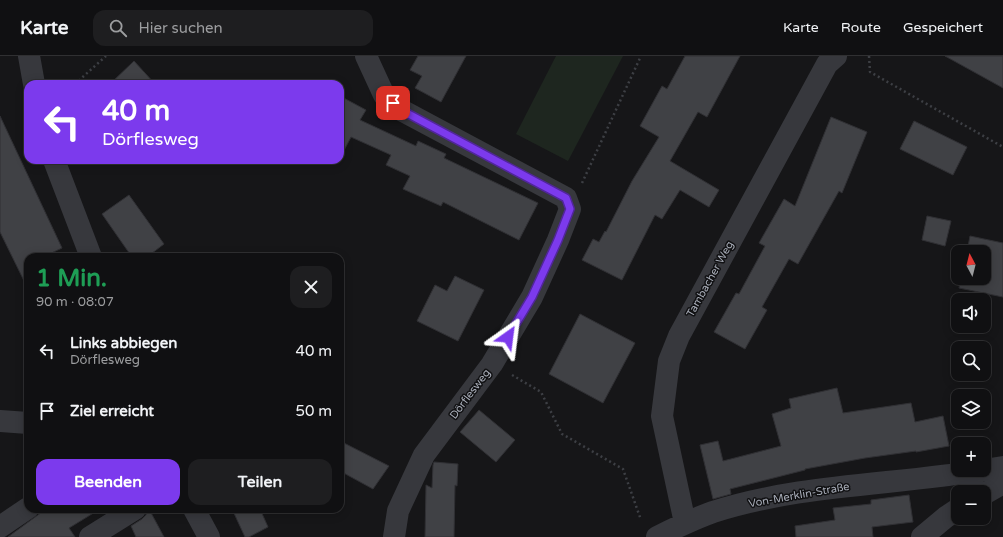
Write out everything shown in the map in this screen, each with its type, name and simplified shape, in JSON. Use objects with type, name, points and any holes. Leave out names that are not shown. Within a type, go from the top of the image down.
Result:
[{"type":"street","points":[[29,56],[33,80]]},
{"type":"street","points":[[366,56],[384,95],[403,111],[566,198],[570,209]]},
{"type":"street","name":"Tambacher Weg","points":[[685,523],[662,416],[669,361],[679,336],[827,64],[836,56]]},
{"type":"street","points":[[56,164],[89,253]]},
{"type":"street","name":"Dörflesweg","points":[[394,537],[398,511],[424,456],[492,364],[532,297],[558,240],[570,209]]},
{"type":"street","points":[[0,421],[24,423]]},
{"type":"street","name":"Von-Merklin-Straße","points":[[991,470],[1003,467]]},
{"type":"street","name":"Von-Merklin-Straße","points":[[650,530],[685,523],[712,512],[771,497],[865,484],[958,477]]},
{"type":"street","points":[[991,490],[1003,483]]},
{"type":"street","points":[[0,527],[24,511]]},
{"type":"street","points":[[90,537],[129,513]]},
{"type":"street","points":[[196,513],[209,537]]},
{"type":"street","points":[[922,537],[951,514]]},
{"type":"path","points":[[79,80],[106,56]]},
{"type":"path","points":[[570,209],[641,56]]},
{"type":"path","points":[[869,56],[870,72],[1003,147]]},
{"type":"path","points":[[492,364],[541,392],[562,434],[623,469],[650,530]]},
{"type":"shaded area","points":[[556,56],[623,56],[568,161],[516,134]]},
{"type":"building","points":[[418,56],[466,56],[441,102],[415,88],[422,76],[410,70]]},
{"type":"building","points":[[685,56],[740,56],[707,117],[698,112],[670,161],[719,190],[709,207],[680,190],[662,219],[655,215],[622,280],[582,260],[593,239],[599,242],[605,231],[606,232],[632,181],[659,137],[640,126],[662,86],[667,89]]},
{"type":"building","points":[[945,56],[1003,56],[1003,88]]},
{"type":"building","points":[[134,61],[151,80],[114,80]]},
{"type":"building","points":[[344,98],[366,110],[360,120],[416,146],[418,141],[446,154],[444,158],[538,203],[519,240],[443,202],[441,206],[403,189],[410,176],[386,165],[391,155],[351,137],[344,150]]},
{"type":"building","points":[[0,116],[62,248],[51,253],[24,253],[24,281],[0,232]]},
{"type":"building","points":[[831,117],[867,132],[842,193],[839,191],[798,264],[789,259],[762,307],[767,310],[745,349],[714,332],[736,293],[739,294],[765,246],[759,243],[784,199],[795,206]]},
{"type":"building","points":[[914,121],[967,147],[953,175],[900,149]]},
{"type":"building","points":[[129,195],[164,244],[152,253],[129,253],[102,214]]},
{"type":"building","points":[[927,216],[951,221],[945,246],[922,240]]},
{"type":"building","points":[[970,236],[1003,243],[1003,297],[991,295],[991,293],[959,288],[960,285],[991,285],[991,245],[968,245]]},
{"type":"building","points":[[455,276],[484,290],[458,341],[417,321],[435,285],[447,291]]},
{"type":"building","points":[[580,314],[635,343],[603,403],[549,374]]},
{"type":"building","points":[[837,388],[843,413],[911,403],[915,422],[943,416],[949,446],[916,452],[865,458],[805,469],[730,489],[731,494],[713,499],[700,445],[718,441],[723,461],[781,446],[772,414],[791,408],[789,399]]},
{"type":"building","points":[[479,410],[515,440],[496,462],[460,432]]},
{"type":"building","points":[[344,443],[389,466],[373,489],[344,473]]},
{"type":"building","points":[[434,462],[458,464],[457,486],[455,485],[454,537],[425,537],[426,485],[432,488]]},
{"type":"building","points":[[909,495],[913,522],[872,527],[873,537],[796,537],[795,526],[835,520],[833,508],[871,504],[871,500]]},
{"type":"building","points":[[41,513],[93,513],[69,528],[75,537],[8,537]]},
{"type":"building","points":[[146,513],[151,513],[164,537],[136,537],[131,526],[146,515]]},
{"type":"building","points":[[234,513],[262,513],[268,527],[249,537],[245,537]]},
{"type":"route","points":[[393,103],[403,111],[566,198],[570,209],[558,240],[532,297],[508,337]]}]
